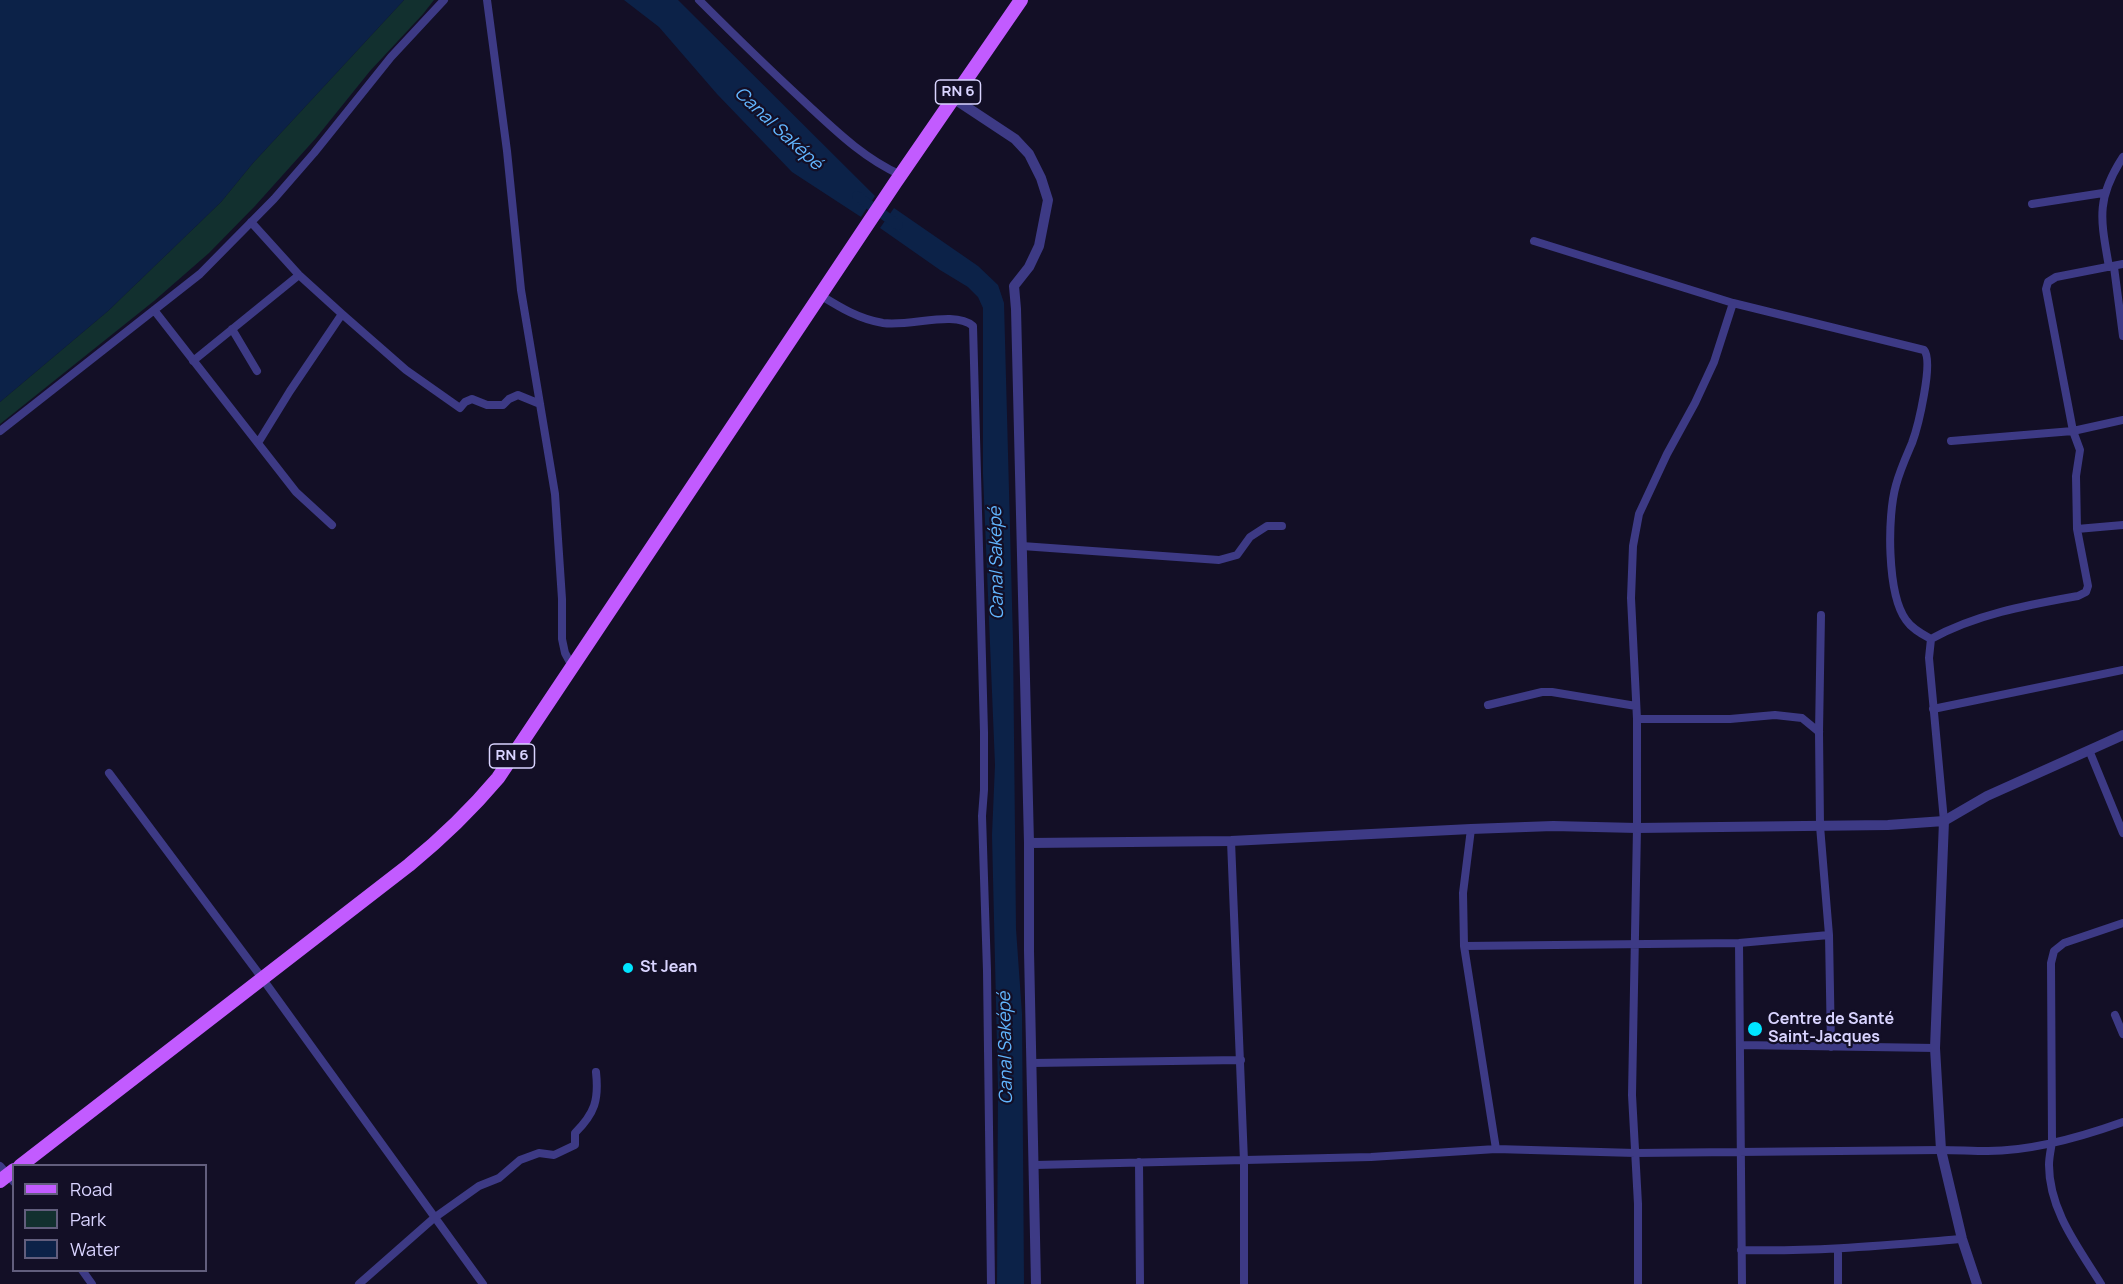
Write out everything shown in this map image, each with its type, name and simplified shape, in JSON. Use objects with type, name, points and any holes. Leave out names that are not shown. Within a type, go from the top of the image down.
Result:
[{"type":"main road","name":"RN 6","points":[[23,1164],[409,865],[472,809],[498,778],[820,295],[1021,0]]},
{"type":"street","points":[[0,431],[200,274],[314,153],[391,57],[444,0]]},
{"type":"street","points":[[488,0],[507,151],[521,290],[555,494],[562,599],[562,639],[564,653],[572,666]]},
{"type":"street","points":[[699,0],[847,141],[898,179]]},
{"type":"street","points":[[953,98],[1022,146],[1029,154],[1041,178],[1048,200],[1039,246],[1029,267],[1014,286],[1017,309],[1029,843],[1035,1284]]},
{"type":"street","points":[[2123,157],[2103,193],[2101,218],[2115,266],[2123,336]]},
{"type":"street","points":[[2032,204],[2103,193]]},
{"type":"street","points":[[251,222],[299,275],[342,314],[406,370],[460,408],[472,399],[488,405],[503,405],[518,395],[540,404]]},
{"type":"street","points":[[1534,241],[1733,303],[1913,347],[1924,350],[1928,354],[1925,389],[1913,441],[1901,466],[1895,488],[1890,555],[1892,579],[1906,620],[1916,631],[1931,639]]},
{"type":"street","points":[[1931,639],[1952,628],[1995,613],[2078,596],[2086,592],[2088,586],[2077,529],[2076,476],[2080,450],[2073,431],[2046,289],[2048,282],[2056,277],[2115,266]]},
{"type":"street","points":[[193,361],[299,275]]},
{"type":"street","points":[[820,295],[843,309],[874,321],[909,324],[946,318],[966,320],[973,326],[984,721],[982,816],[988,1012],[991,1284]]},
{"type":"street","points":[[1638,1284],[1632,1083],[1637,828],[1636,706],[1631,598],[1633,546],[1639,514],[1714,362],[1733,303]]},
{"type":"street","points":[[154,310],[296,492],[332,525]]},
{"type":"street","points":[[258,443],[342,314]]},
{"type":"street","points":[[232,329],[256,371]]},
{"type":"street","points":[[1951,441],[2073,431],[2123,420]]},
{"type":"street","points":[[2077,529],[2123,525]]},
{"type":"street","points":[[1022,546],[1219,560],[1237,555],[1250,537],[1267,526],[1282,526]]},
{"type":"street","points":[[1821,615],[1820,826],[1829,934],[1831,1047]]},
{"type":"street","points":[[1931,639],[1929,658],[1944,820],[1935,1048],[1941,1150],[1962,1239],[1977,1284]]},
{"type":"street","points":[[1933,709],[2123,670]]},
{"type":"street","points":[[1488,705],[1542,692],[1552,692],[1636,706]]},
{"type":"street","points":[[1636,719],[1730,719],[1775,715],[1802,718],[1819,732]]},
{"type":"street","points":[[1029,843],[1230,841],[1553,826],[1637,828],[1888,825],[1944,820],[1987,796],[2123,735]]},
{"type":"street","points":[[2089,750],[2123,833]]},
{"type":"street","points":[[109,772],[262,978],[483,1284]]},
{"type":"street","points":[[1471,829],[1463,893],[1464,946],[1496,1149]]},
{"type":"street","points":[[1230,841],[1241,1060],[1244,1284]]},
{"type":"street","points":[[2101,1284],[2072,1239],[2057,1209],[2049,1165],[2052,1142],[2051,963],[2054,951],[2064,943],[2123,923]]},
{"type":"street","points":[[1464,946],[1739,943],[1829,934]]},
{"type":"street","points":[[1739,943],[1742,1284]]},
{"type":"street","points":[[2115,1015],[2123,1034]]},
{"type":"street","points":[[1740,1045],[1935,1048]]},
{"type":"street","points":[[1032,1064],[1241,1060]]},
{"type":"street","points":[[358,1284],[434,1218],[479,1186],[499,1178],[520,1160],[539,1153],[554,1155],[575,1145],[575,1133],[590,1118],[598,1090],[596,1072]]},
{"type":"street","points":[[1035,1165],[1371,1157],[1496,1149],[1635,1153],[1989,1151],[2028,1147],[2089,1134],[2123,1122]]},
{"type":"street","points":[[1139,1162],[1140,1284]]},
{"type":"street","points":[[1741,1250],[1838,1249],[1962,1239]]},
{"type":"street","points":[[1838,1249],[1838,1284]]},
{"type":"green space","points":[[404,0],[434,0],[255,206],[209,253],[154,301],[0,424],[0,402],[108,311],[221,202],[253,163]]},
{"type":"water","points":[[0,0],[404,0],[253,163],[221,202],[108,311],[0,402]]},
{"type":"water","points":[[624,0],[678,0],[875,196],[861,217],[792,172],[717,94],[659,27]]},
{"type":"water","points":[[894,208],[978,266],[998,285],[1004,303],[1013,641],[1016,929],[1022,1014],[1024,1284],[997,1284],[998,1088],[992,835],[995,765],[983,474],[983,308],[978,297],[968,287],[880,228]]},
{"type":"waterway","name":"Canal Saképé","points":[[857,196],[898,225]]},
{"type":"place","name":"St Jean","points":[[628,968]]},
{"type":"place","name":"Centre de Santé Saint-Jacques","points":[[1755,1029]]}]
